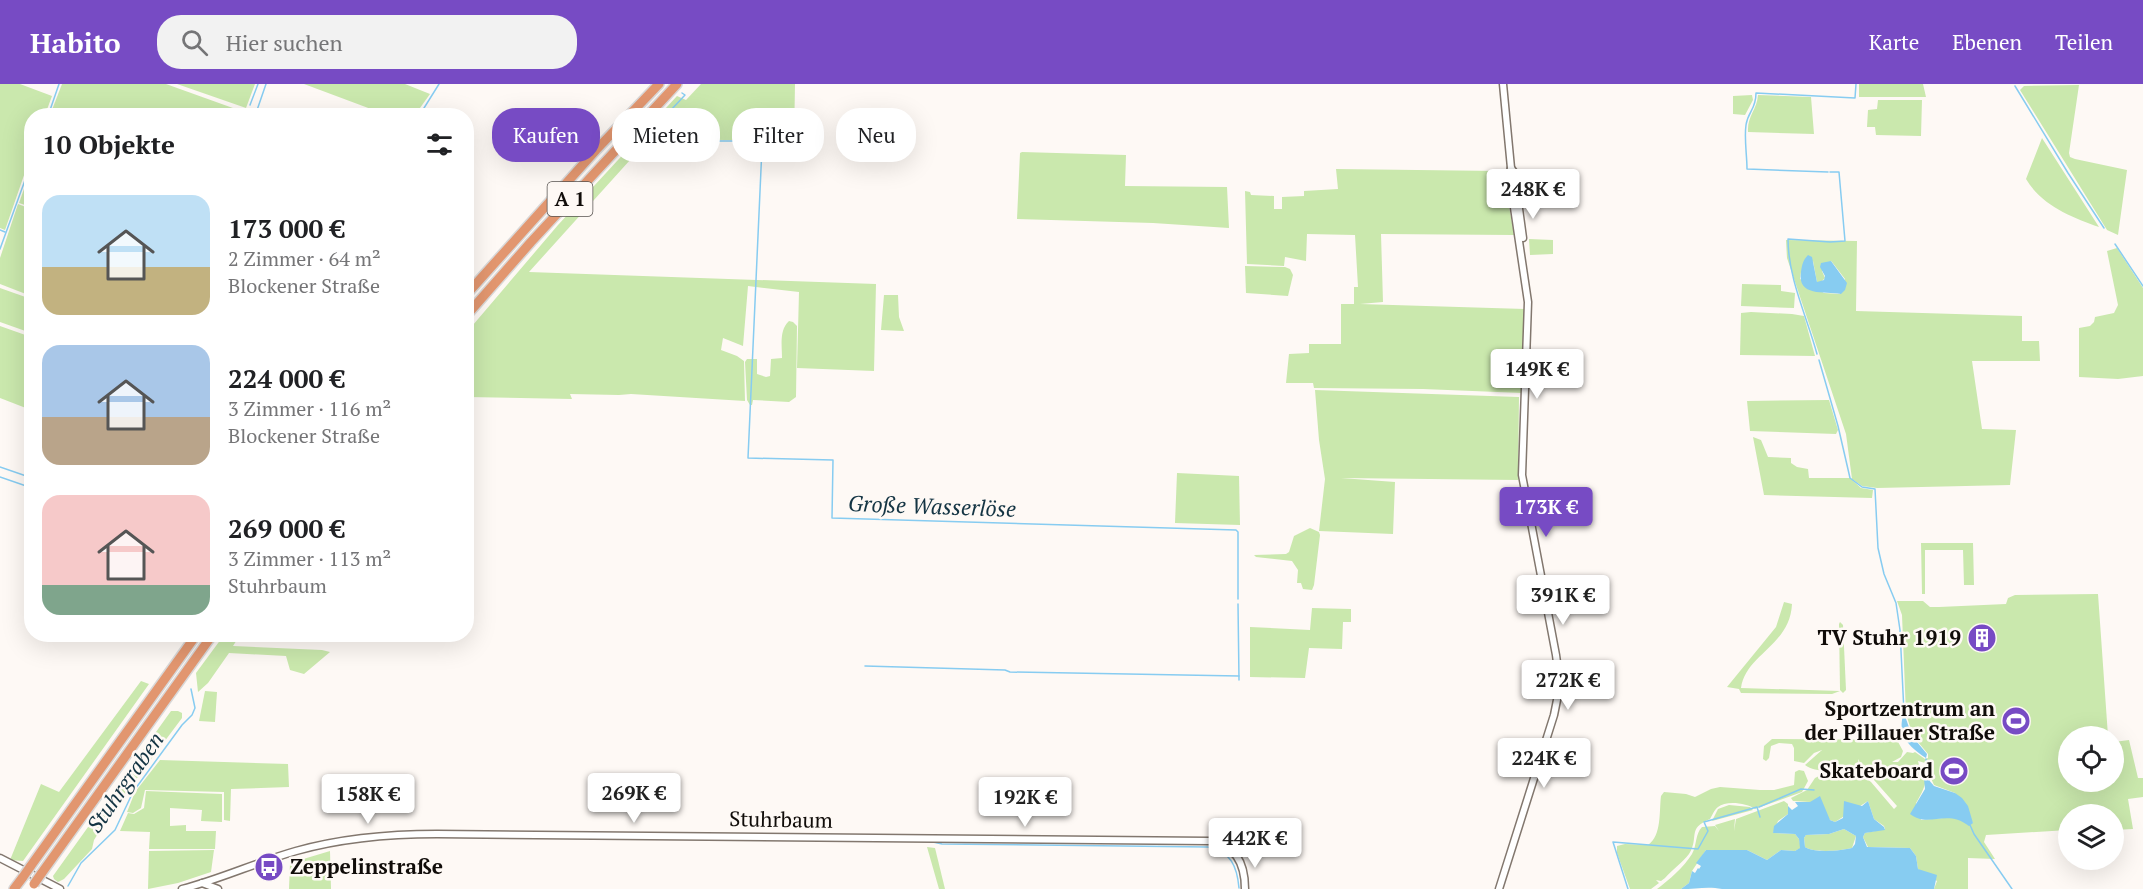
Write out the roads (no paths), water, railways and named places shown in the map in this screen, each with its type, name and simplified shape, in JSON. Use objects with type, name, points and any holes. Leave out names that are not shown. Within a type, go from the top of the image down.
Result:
[{"type":"highway","name":"A 1","points":[[474,286],[658,84]]},
{"type":"highway","name":"A 1","points":[[474,307],[677,84]]},
{"type":"highway","points":[[14,889],[191,642]]},
{"type":"highway","points":[[32,886],[207,642]]},
{"type":"street","points":[[1499,889],[1554,717],[1560,685],[1557,655],[1522,475],[1529,312],[1512,194],[1503,84]]},
{"type":"street","name":"Stuhrbaum","points":[[182,889],[296,851],[343,840],[402,834],[1210,841],[1223,844],[1238,856],[1243,867],[1245,889]]},
{"type":"street","points":[[0,858],[59,889]]},
{"type":"street","points":[[202,883],[218,889]]},
{"type":"water","points":[[1808,255],[1812,257],[1817,282],[1824,280],[1825,276],[1820,267],[1821,263],[1831,261],[1847,283],[1841,294],[1813,291],[1803,286],[1801,269]]},
{"type":"water","points":[[1904,713],[1912,736],[1927,754],[1926,758],[1909,744],[1903,734]]},
{"type":"water","points":[[1924,779],[1962,798],[1968,806],[1973,823],[1969,826],[1961,821],[1945,818],[1924,820],[1910,814],[1925,789]]},
{"type":"water","points":[[1820,796],[1830,820],[1835,822],[1843,818],[1844,801],[1862,806],[1868,801],[1874,819],[1885,830],[1865,833],[1863,837],[1867,847],[1910,848],[1916,856],[1918,869],[1937,875],[1934,889],[1681,889],[1689,883],[1692,871],[1695,873],[1701,866],[1696,863],[1706,850],[1747,850],[1767,860],[1781,850],[1795,851],[1800,848],[1799,839],[1795,834],[1773,833],[1774,826],[1788,814],[1788,806],[1792,810],[1798,806],[1795,802],[1810,802]],"holes":[[[1844,829],[1856,836],[1852,848],[1820,851],[1805,847],[1806,835],[1829,834]]]},
{"type":"waterway","points":[[51,108],[59,84]]},
{"type":"waterway","points":[[250,105],[258,84]]},
{"type":"waterway","points":[[258,108],[266,84]]},
{"type":"waterway","name":"Stuhrgraben","points":[[424,108],[439,84]]},
{"type":"waterway","points":[[1828,172],[1747,169],[1745,136],[1747,120],[1755,103],[1756,93],[1855,98],[1856,84]]},
{"type":"waterway","points":[[2015,86],[2104,228]]},
{"type":"waterway","name":"Große Wasserlöse","points":[[682,93],[685,95],[642,141],[732,141]]},
{"type":"waterway","name":"Große Wasserlöse","points":[[761,162],[748,458],[833,460],[832,518],[1236,530],[1238,532],[1238,599]]},
{"type":"waterway","points":[[1817,354],[1791,268],[1788,239],[1845,241],[1839,172],[1830,172]]},
{"type":"waterway","points":[[0,249],[24,183]]},
{"type":"waterway","points":[[0,230],[5,232]]},
{"type":"waterway","points":[[2115,244],[2143,286]]},
{"type":"waterway","points":[[1819,360],[1850,478],[1862,487],[1875,489],[1878,548],[1884,574],[1896,603],[1900,630],[1904,713]]},
{"type":"waterway","points":[[0,467],[24,475]]},
{"type":"waterway","points":[[0,477],[24,485]]},
{"type":"waterway","name":"Große Wasserlöse","points":[[1238,604],[1239,680]]},
{"type":"waterway","points":[[865,666],[1010,672],[1239,676]]},
{"type":"waterway","name":"Stuhrgraben","points":[[68,886],[81,863],[115,830],[133,792],[182,725],[192,715],[195,708],[191,689]]},
{"type":"waterway","points":[[1926,759],[1929,781]]},
{"type":"waterway","points":[[1759,807],[1801,789],[1814,790]]},
{"type":"waterway","points":[[1628,889],[1613,842],[1698,849],[1708,831],[1704,822],[1757,807],[1760,817]]},
{"type":"waterway","points":[[1970,825],[2012,889]]},
{"type":"waterway","points":[[933,842],[942,844],[1208,847],[1222,852],[1231,861],[1237,873],[1239,888]]},
{"type":"place","name":"TV Stuhr 1919","points":[[1982,638]]},
{"type":"place","name":"Sportzentrum an der Pillauer Straße","points":[[2016,721]]},
{"type":"place","name":"Skateboard","points":[[1954,771]]},
{"type":"place","name":"Zeppelinstraße","points":[[269,867]]}]
